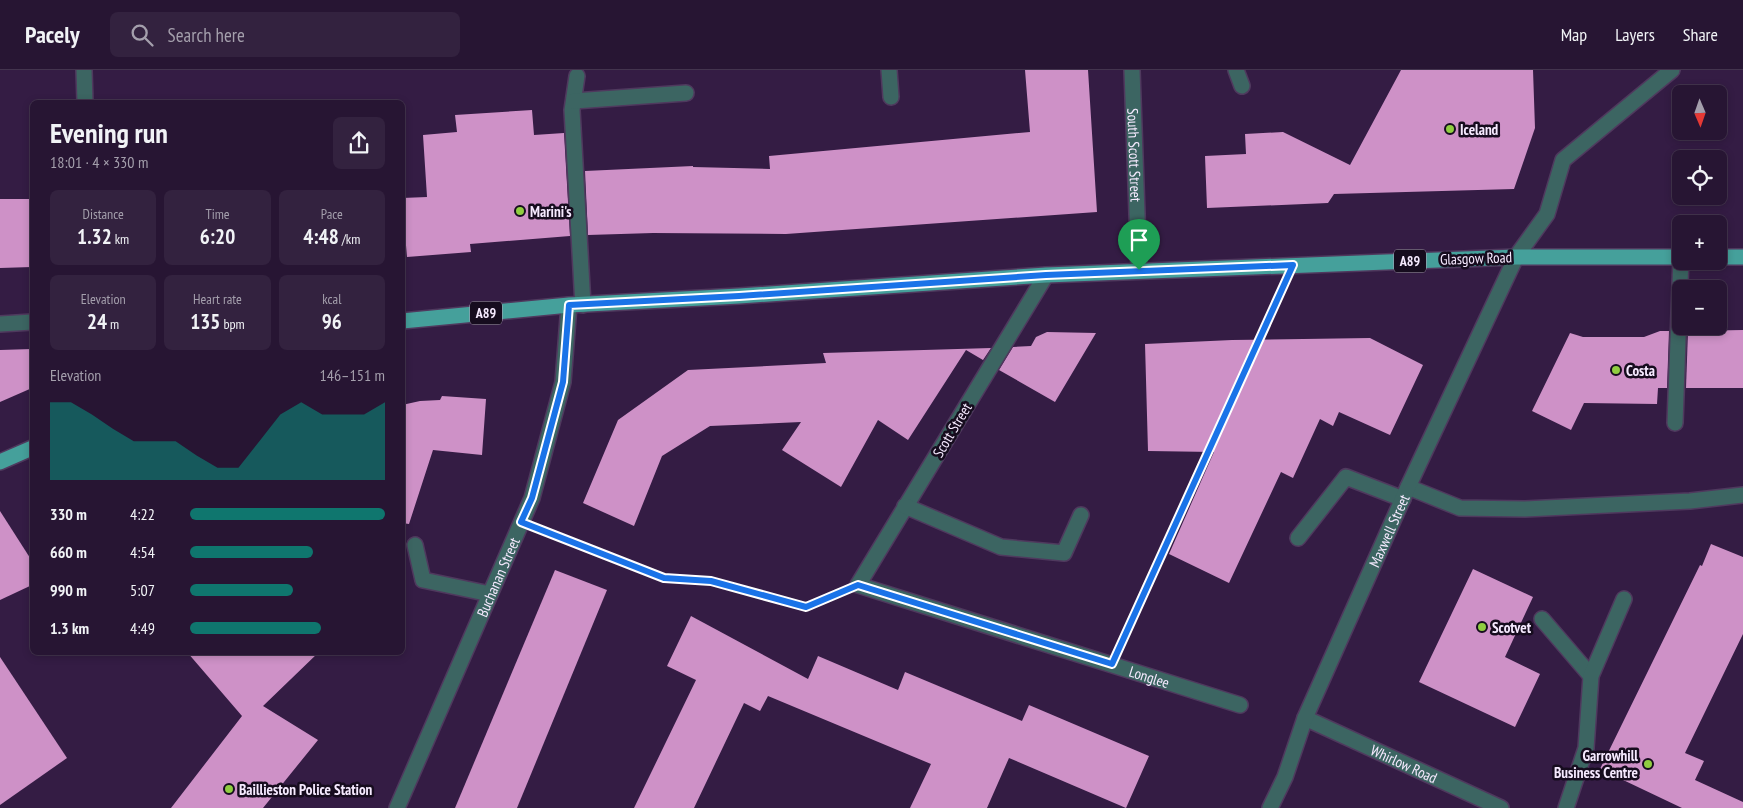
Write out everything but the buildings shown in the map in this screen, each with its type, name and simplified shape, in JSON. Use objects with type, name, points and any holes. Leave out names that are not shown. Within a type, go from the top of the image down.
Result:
[{"type":"main road","name":"Glasgow Road","points":[[405,321],[576,305],[1139,270],[1516,257],[1672,257]]},
{"type":"main road","points":[[1727,257],[1743,257]]},
{"type":"main road","points":[[0,462],[30,449]]},
{"type":"street","points":[[84,70],[85,100]]},
{"type":"street","points":[[889,70],[891,97]]},
{"type":"street","name":"South Scott Street","points":[[1132,70],[1139,270]]},
{"type":"street","points":[[1236,70],[1242,86]]},
{"type":"street","name":"Maxwell Street","points":[[1270,808],[1285,777],[1305,718],[1405,493],[1516,257],[1547,214],[1563,160],[1672,70]]},
{"type":"street","name":"Buchanan Street","points":[[397,808],[532,498],[563,382],[576,305],[572,110],[577,76]]},
{"type":"street","points":[[574,101],[686,93]]},
{"type":"street","points":[[1675,423],[1681,270]]},
{"type":"street","name":"Scott Street","points":[[858,585],[1046,275]]},
{"type":"street","points":[[0,324],[30,322]]},
{"type":"street","points":[[1298,538],[1346,477],[1460,508],[1525,509],[1680,502],[1743,495]]},
{"type":"street","points":[[905,506],[1001,547],[1064,553],[1081,515]]},
{"type":"street","points":[[415,545],[423,580],[490,594]]},
{"type":"street","name":"Longlee","points":[[858,585],[1240,705]]},
{"type":"street","points":[[1566,808],[1586,748],[1591,676],[1624,599]]},
{"type":"street","points":[[1542,619],[1591,676]]},
{"type":"street","name":"Whirlow Road","points":[[1305,718],[1501,808]]},
{"type":"path","points":[[1112,664],[1293,265]]},
{"type":"path","points":[[521,522],[664,578],[711,581],[806,607],[858,585]]},
{"type":"place","name":"Iceland","points":[[1450,129]]},
{"type":"place","name":"Marini's","points":[[520,211]]},
{"type":"place","name":"Costa","points":[[1616,370]]},
{"type":"place","name":"Scotvet","points":[[1482,627]]},
{"type":"place","name":"Garrowhill Business Centre","points":[[1648,764]]},
{"type":"place","name":"Baillieston Police Station","points":[[229,789]]},
{"type":"route","points":[[1293,265],[1112,664],[858,585],[806,607],[711,581],[664,578],[521,522],[532,498],[563,382],[569,305],[1139,270],[1293,265]]}]
